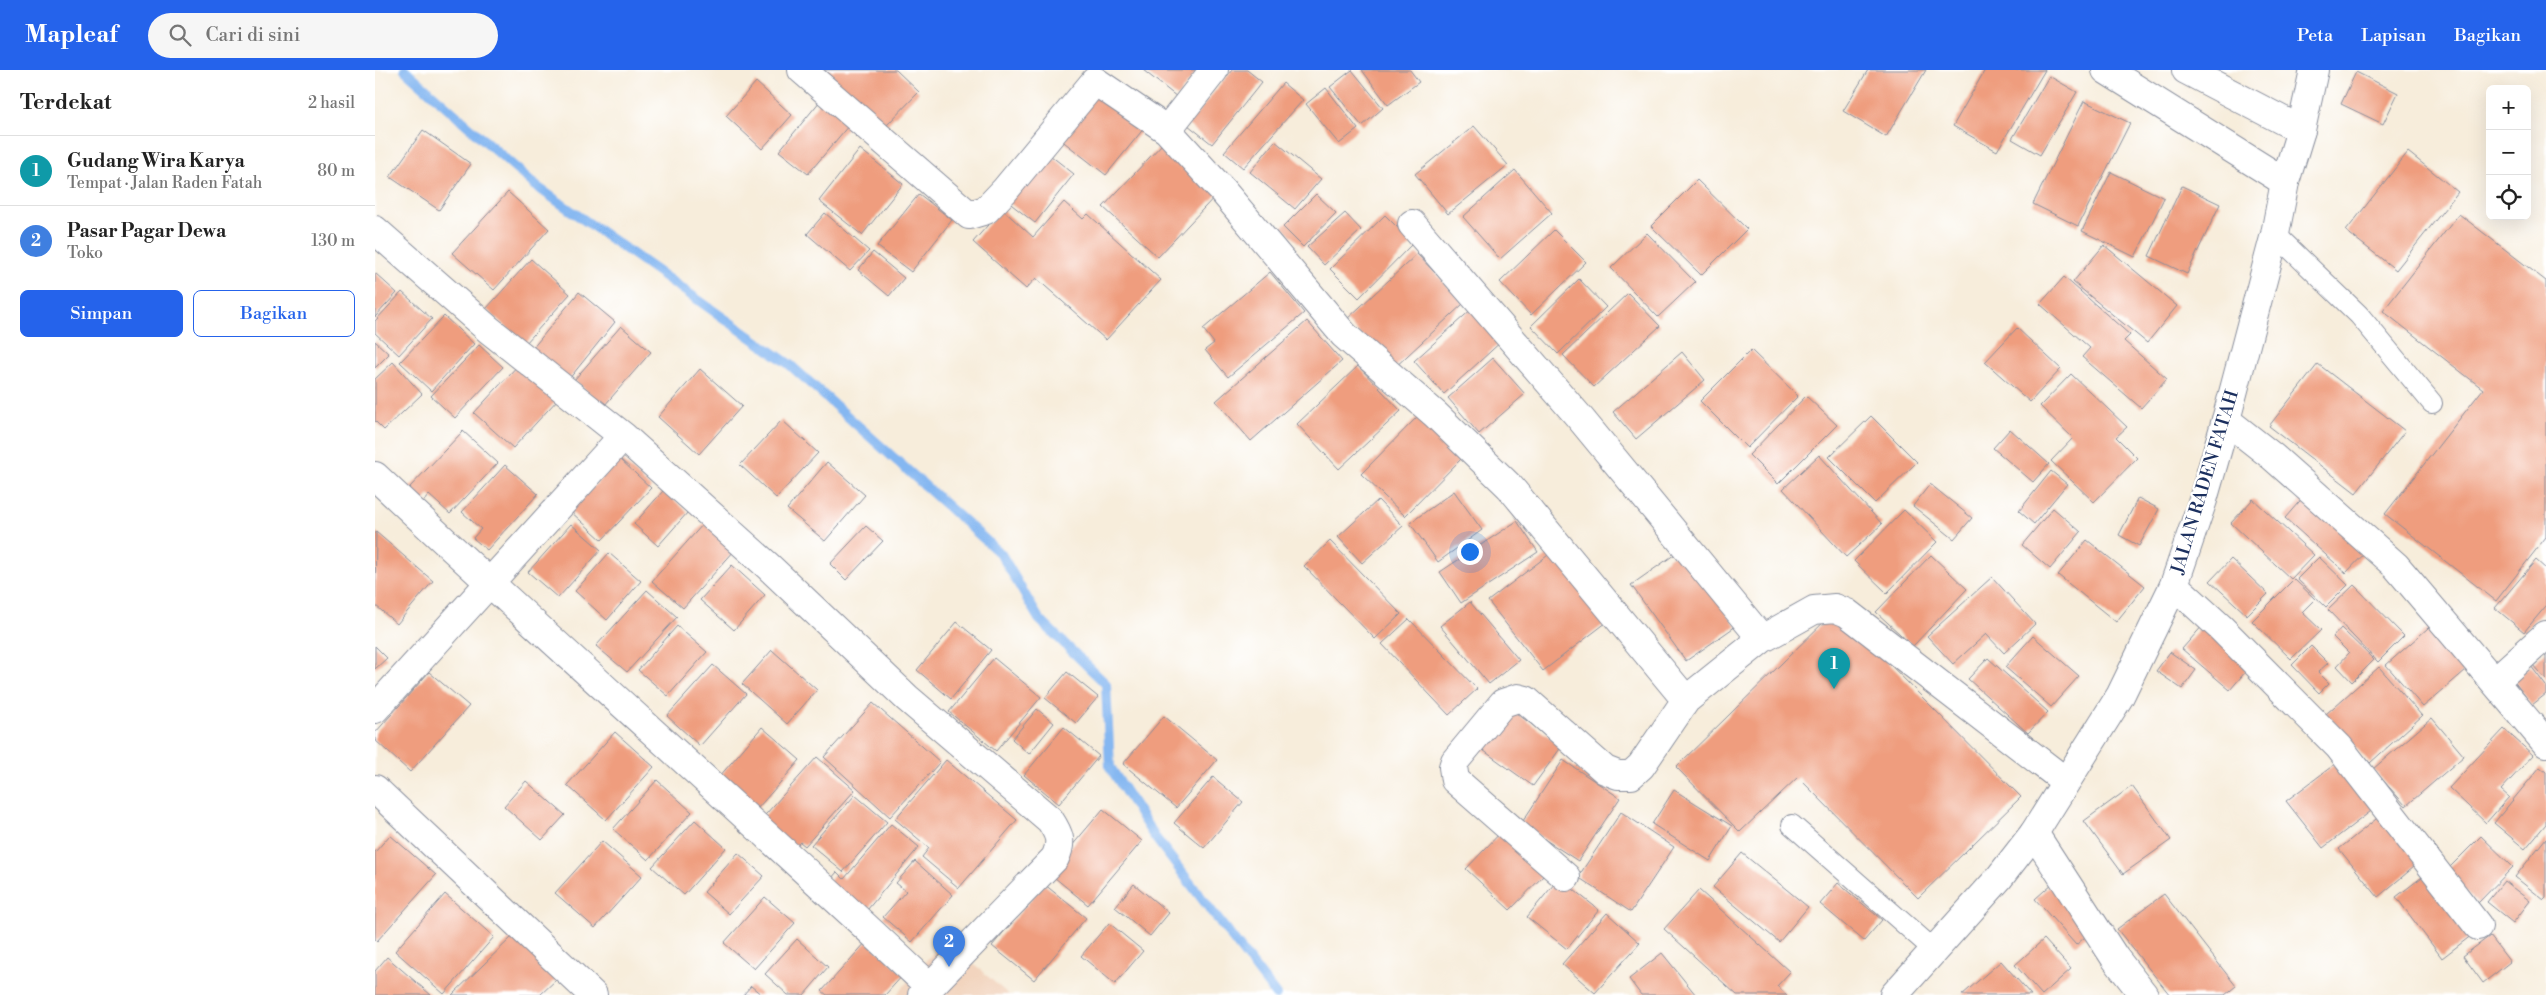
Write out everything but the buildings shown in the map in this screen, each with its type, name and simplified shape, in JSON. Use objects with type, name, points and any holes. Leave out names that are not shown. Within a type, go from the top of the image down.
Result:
[{"type":"main road","points":[[802,70],[969,215],[986,210],[1005,190],[1091,76],[1167,130],[1222,190],[1344,335],[1435,415],[1510,487],[1686,700]]},
{"type":"main road","points":[[1167,130],[1215,70]]},
{"type":"main road","points":[[2105,70],[2285,182]]},
{"type":"main road","points":[[2186,70],[2301,130]]},
{"type":"main road","name":"JALAN RADEN FATAH","points":[[1894,995],[1999,878],[2034,834],[2120,696],[2174,585],[2203,500],[2227,420],[2275,234],[2285,182],[2301,130],[2314,70]]},
{"type":"main road","points":[[1412,224],[1580,418],[1762,639]]},
{"type":"main road","points":[[375,230],[488,329],[623,436],[768,566],[907,698],[1050,820],[1060,836],[1060,848],[1055,858],[926,991],[800,864],[489,584],[375,476]]},
{"type":"main road","points":[[2227,420],[2273,456],[2396,566],[2546,743]]},
{"type":"main road","points":[[375,709],[623,436]]},
{"type":"main road","points":[[2174,585],[2221,628],[2339,747],[2478,926]]},
{"type":"main road","points":[[1566,877],[1455,780],[1453,767],[1455,761],[1503,702],[1518,698],[1526,700],[1605,770],[1618,775],[1631,775],[1641,766],[1686,700],[1762,639],[1814,610],[1835,608],[1847,613],[2065,782]]},
{"type":"main road","points":[[2495,681],[2546,635]]},
{"type":"main road","points":[[375,789],[593,995]]},
{"type":"main road","points":[[2034,834],[2115,958],[2144,995]]},
{"type":"lane","points":[[2275,234],[2359,315],[2432,403]]},
{"type":"lane","points":[[1792,825],[1934,950]]},
{"type":"shaded area","points":[[945,939],[1009,995],[896,995]]},
{"type":"waterway","points":[[405,70],[536,186],[789,364],[1001,554],[1039,619],[1106,684],[1110,767],[1154,836],[1276,995]]},
{"type":"place","name":"Gudang Wira Karya","points":[[1834,689]]},
{"type":"place","name":"Pasar Pagar Dewa","points":[[949,967]]}]
